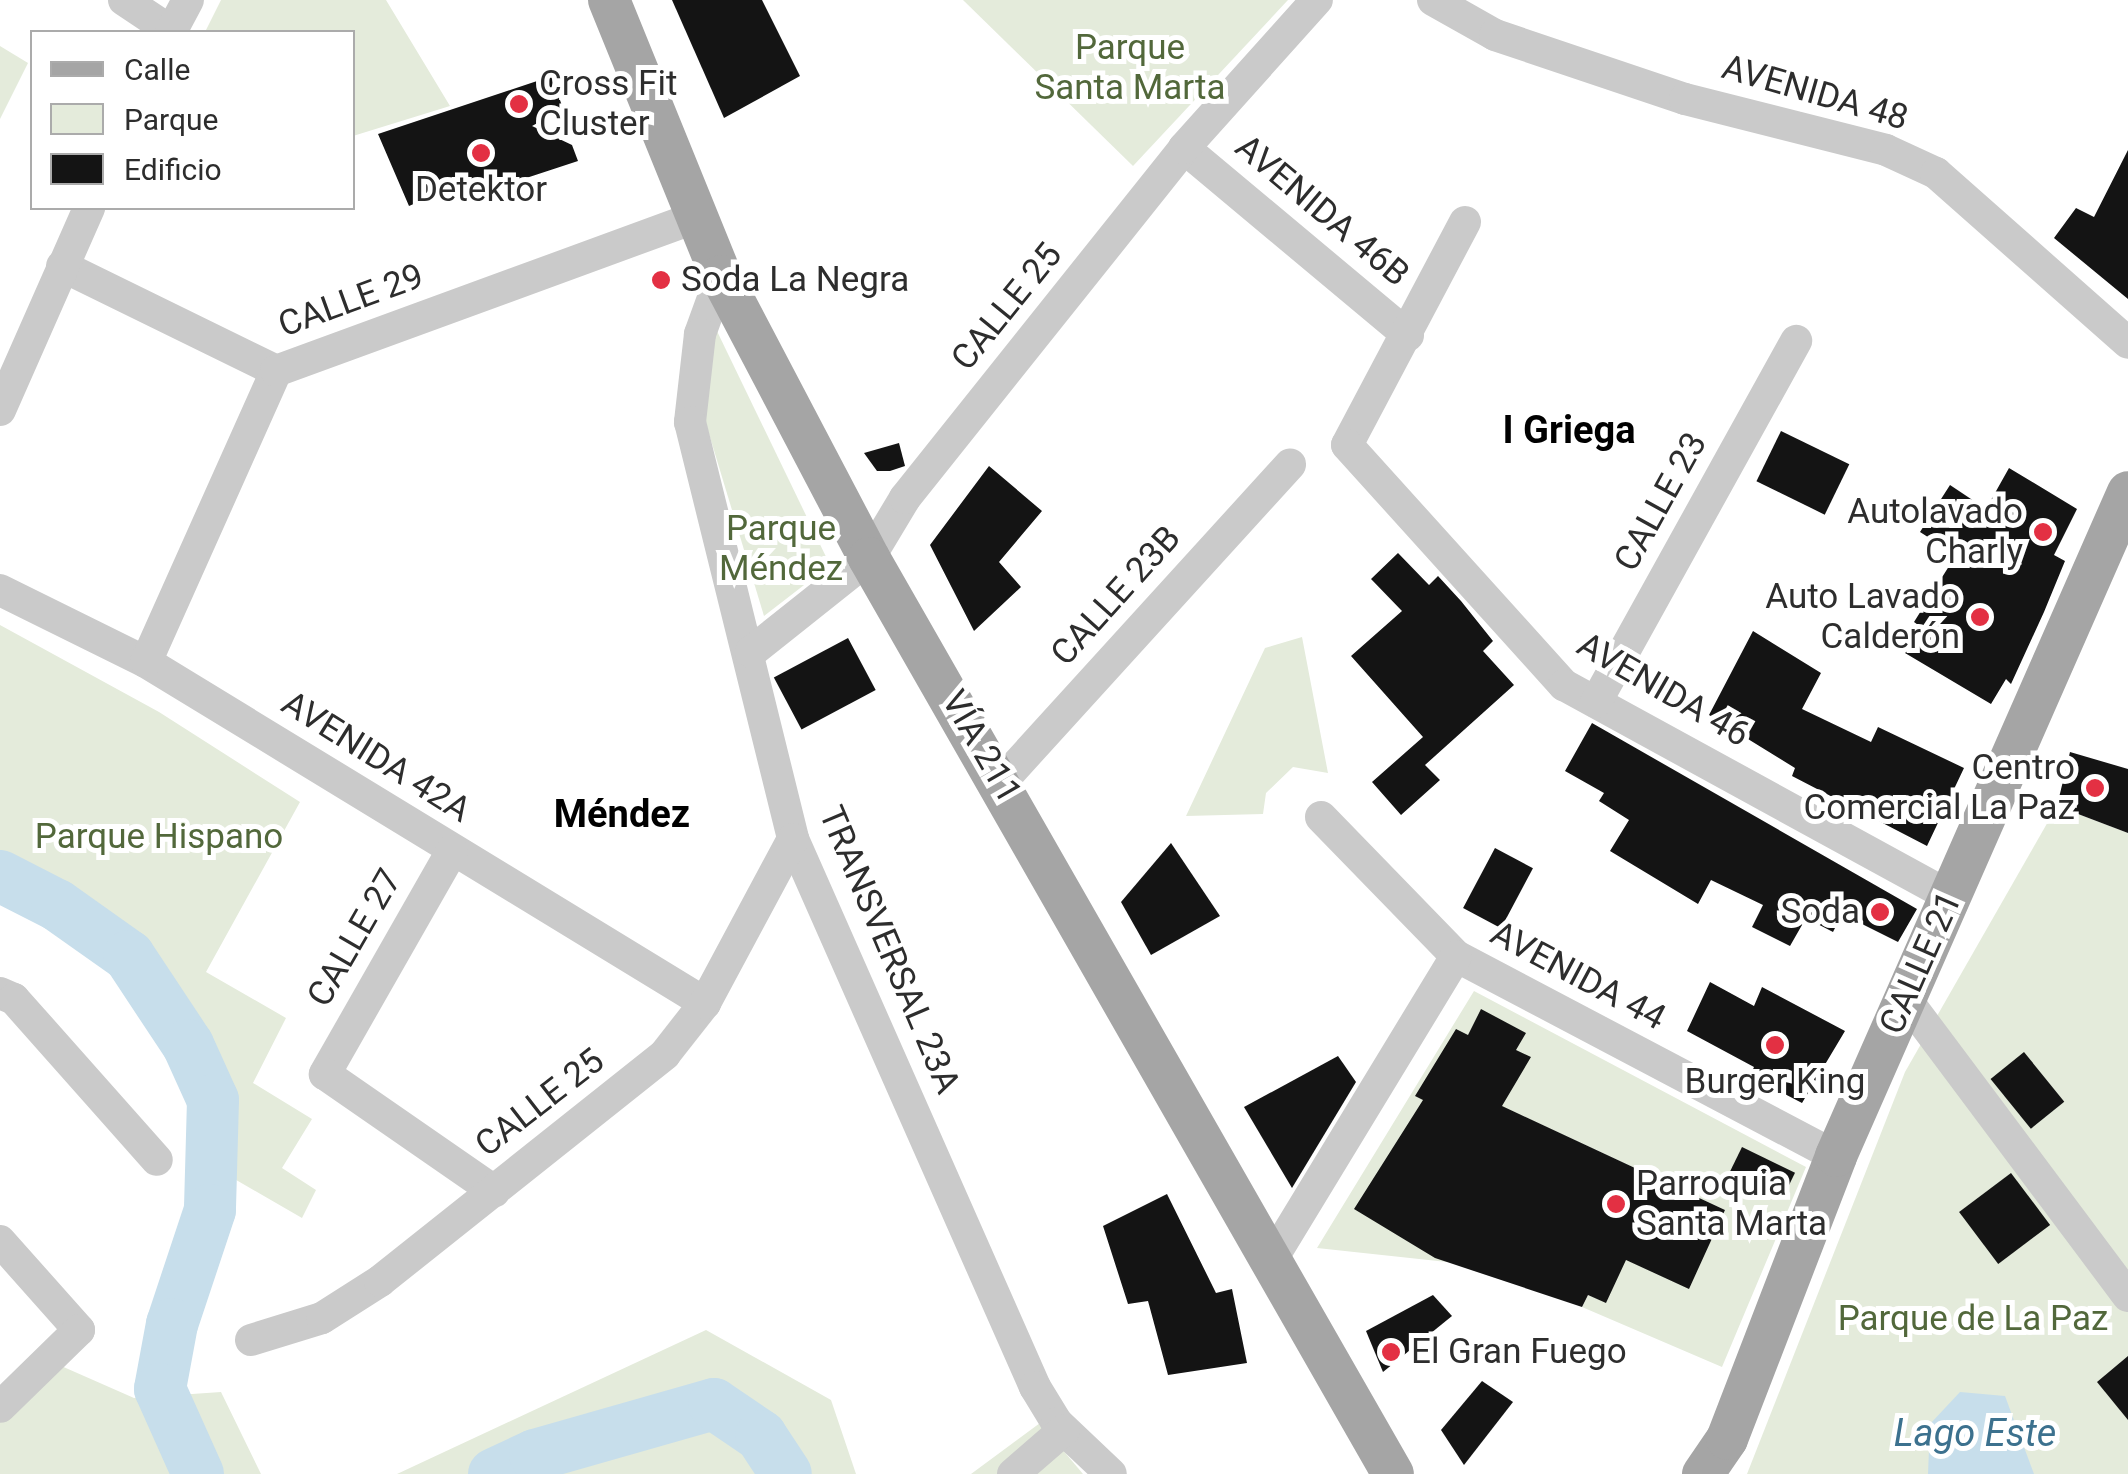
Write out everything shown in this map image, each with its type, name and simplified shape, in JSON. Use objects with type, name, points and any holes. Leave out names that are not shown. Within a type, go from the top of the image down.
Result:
[{"type":"main road","name":"VÍA 211","points":[[609,0],[721,276],[869,558],[1002,781],[1393,1474]]},
{"type":"main road","name":"CALLE 21","points":[[1703,1474],[1725,1457],[1836,1156],[2128,492]]},
{"type":"street","points":[[124,0],[168,30]]},
{"type":"street","points":[[172,30],[188,0]]},
{"type":"street","name":"CALLE 25","points":[[751,652],[869,558],[905,498],[1184,148],[1317,0]]},
{"type":"street","name":"AVENIDA 48","points":[[1432,0],[1496,36],[1685,99],[1886,150],[1936,173],[2128,343]]},
{"type":"street","name":"AVENIDA 46B","points":[[1184,148],[1408,335]]},
{"type":"street","points":[[0,410],[88,210]]},
{"type":"street","name":"CALLE 29","points":[[146,662],[276,370],[696,216]]},
{"type":"street","points":[[1408,335],[1465,222]]},
{"type":"street","points":[[62,266],[276,370]]},
{"type":"street","name":"TRANSVERSAL 23A","points":[[721,276],[700,334],[690,422],[751,652],[792,839],[1036,1387],[1073,1441],[1111,1474]]},
{"type":"street","name":"AVENIDA 46","points":[[1408,335],[1347,446],[1533,657],[1596,702],[1950,896]]},
{"type":"street","name":"CALLE 23","points":[[1596,702],[1796,341]]},
{"type":"street","name":"CALLE 23B","points":[[1002,781],[1290,464]]},
{"type":"street","name":"AVENIDA 42A","points":[[0,590],[146,662],[705,1003]]},
{"type":"street","name":"AVENIDA 44","points":[[1321,817],[1456,956],[1836,1156]]},
{"type":"street","name":"CALLE 25","points":[[251,1340],[322,1318],[380,1281],[665,1054],[705,1003],[792,839]]},
{"type":"street","name":"CALLE 27","points":[[452,851],[327,1065],[330,1084],[494,1191]]},
{"type":"street","points":[[1272,1259],[1456,956]]},
{"type":"street","points":[[0,992],[14,1000],[157,1160]]},
{"type":"street","points":[[1905,998],[2128,1296]]},
{"type":"street","points":[[0,1240],[76,1320],[73,1340],[0,1408]]},
{"type":"street","points":[[1012,1474],[1073,1441]]},
{"type":"green space","points":[[221,0],[386,0],[450,106],[355,135],[355,30],[206,30]]},
{"type":"green space","name":"Parque Santa Marta","points":[[963,0],[1288,0],[1133,166]]},
{"type":"green space","points":[[0,46],[28,63],[0,119]]},
{"type":"green space","name":"Parque Méndez","points":[[715,327],[830,565],[764,616],[703,414]]},
{"type":"green space","name":"Parque Hispano","points":[[0,625],[159,712],[300,802],[206,972],[286,1018],[253,1083],[312,1119],[282,1168],[316,1190],[302,1218],[219,1170],[220,1098],[196,1042],[139,953],[72,902],[0,865]]},
{"type":"green space","points":[[1302,637],[1328,773],[1293,767],[1266,793],[1263,814],[1186,816],[1265,648]]},
{"type":"green space","name":"Parque de La Paz","points":[[2057,806],[2128,833],[2128,1474],[1747,1474],[1905,1072]]},
{"type":"green space","points":[[1474,991],[1806,1167],[1722,1367],[1582,1307],[1588,1295],[1606,1302],[1622,1267],[1469,1214],[1447,1262],[1317,1248]],"holes":[[[1521,1115],[1725,1210],[1688,1288],[1562,1230]]]},
{"type":"green space","points":[[706,1330],[831,1400],[856,1474],[397,1474]]},
{"type":"green space","points":[[59,1365],[134,1398],[221,1392],[261,1474],[0,1474],[0,1417]]},
{"type":"green space","points":[[1040,1423],[1083,1474],[971,1474]]},
{"type":"water","name":"Lago Este","points":[[1960,1392],[2005,1396],[2034,1474],[1928,1474],[1930,1424]]},
{"type":"building","points":[[672,0],[762,0],[800,76],[724,118]]},
{"type":"building","name":"Detektor","points":[[552,76],[563,109],[532,126],[572,145],[578,161],[475,195],[470,180],[409,206],[378,134]]},
{"type":"building","points":[[2128,150],[2128,299],[2054,238],[2076,208],[2094,217]]},
{"type":"building","points":[[1781,431],[1849,464],[1825,515],[1756,481]]},
{"type":"building","points":[[899,443],[905,466],[890,471],[877,471],[864,453]]},
{"type":"building","points":[[989,466],[1042,511],[999,562],[1021,587],[974,631],[930,545]]},
{"type":"building","points":[[2009,468],[2077,509],[2054,555],[2065,561],[2044,612],[2011,684],[2006,679],[1991,704],[1905,653],[1921,627],[1914,622],[1956,555],[1920,532],[1950,485],[1986,509]]},
{"type":"building","points":[[1398,553],[1429,585],[1438,576],[1461,601],[1493,641],[1483,651],[1514,685],[1425,765],[1440,780],[1401,815],[1372,782],[1423,737],[1351,656],[1402,611],[1371,579]]},
{"type":"building","points":[[1753,631],[1821,673],[1802,709],[1871,742],[1878,727],[1964,768],[1927,846],[1792,776],[1795,768],[1709,715]]},
{"type":"building","points":[[848,638],[876,690],[802,730],[774,677]]},
{"type":"building","points":[[1592,723],[1917,909],[1898,942],[1842,914],[1833,932],[1806,918],[1790,946],[1752,927],[1763,905],[1711,880],[1698,904],[1610,851],[1629,820],[1599,801],[1604,793],[1565,771]]},
{"type":"building","name":"Centro Comercial La Paz","points":[[2070,752],[2128,769],[2128,833],[2057,806]]},
{"type":"building","points":[[1171,843],[1220,916],[1151,955],[1121,902]]},
{"type":"building","points":[[1495,848],[1533,868],[1501,928],[1463,908]]},
{"type":"building","name":"Burger King","points":[[1710,982],[1754,1006],[1762,987],[1845,1031],[1802,1103],[1750,1076],[1754,1067],[1687,1031]]},
{"type":"building","points":[[1481,1009],[1526,1033],[1516,1050],[1531,1057],[1502,1106],[1725,1210],[1689,1289],[1626,1260],[1606,1303],[1588,1295],[1582,1307],[1435,1258],[1354,1209],[1423,1100],[1415,1096],[1456,1029],[1468,1035]]},
{"type":"building","points":[[2024,1052],[2064,1102],[2031,1129],[1991,1079]]},
{"type":"building","points":[[1338,1056],[1356,1082],[1292,1188],[1244,1107]]},
{"type":"building","points":[[1742,1147],[1795,1173],[1782,1199],[1729,1173]]},
{"type":"building","points":[[2011,1173],[2050,1225],[1998,1264],[1959,1212]]},
{"type":"building","points":[[1167,1194],[1216,1293],[1232,1289],[1247,1363],[1168,1375],[1148,1301],[1128,1304],[1103,1226]]},
{"type":"building","name":"El Gran Fuego","points":[[1433,1295],[1452,1316],[1383,1372],[1366,1331]]},
{"type":"building","points":[[2128,1356],[2128,1420],[2097,1382]]},
{"type":"building","points":[[1482,1381],[1513,1402],[1464,1465],[1441,1430]]},
{"type":"waterway","points":[[0,876],[57,905],[129,956],[188,1045],[213,1100],[210,1210],[172,1324],[160,1389],[198,1474]]},
{"type":"waterway","points":[[494,1474],[535,1455],[714,1404],[761,1436],[786,1474]]},
{"type":"place","name":"Cross Fit Cluster","points":[[519,104]]},
{"type":"place","name":"Detektor","points":[[481,153]]},
{"type":"place","name":"Soda La Negra","points":[[661,280]]},
{"type":"place","name":"Autolavado Charly","points":[[2043,532]]},
{"type":"place","name":"Auto Lavado Calderón","points":[[1980,617]]},
{"type":"place","name":"Centro Comercial La Paz","points":[[2095,788]]},
{"type":"place","name":"Soda","points":[[1880,912]]},
{"type":"place","name":"Burger King","points":[[1775,1045]]},
{"type":"place","name":"Parroquia Santa Marta","points":[[1616,1204]]},
{"type":"place","name":"El Gran Fuego","points":[[1391,1352]]},
{"type":"district","name":"I Griega","points":[[1569,431]]},
{"type":"district","name":"Méndez","points":[[622,815]]}]
